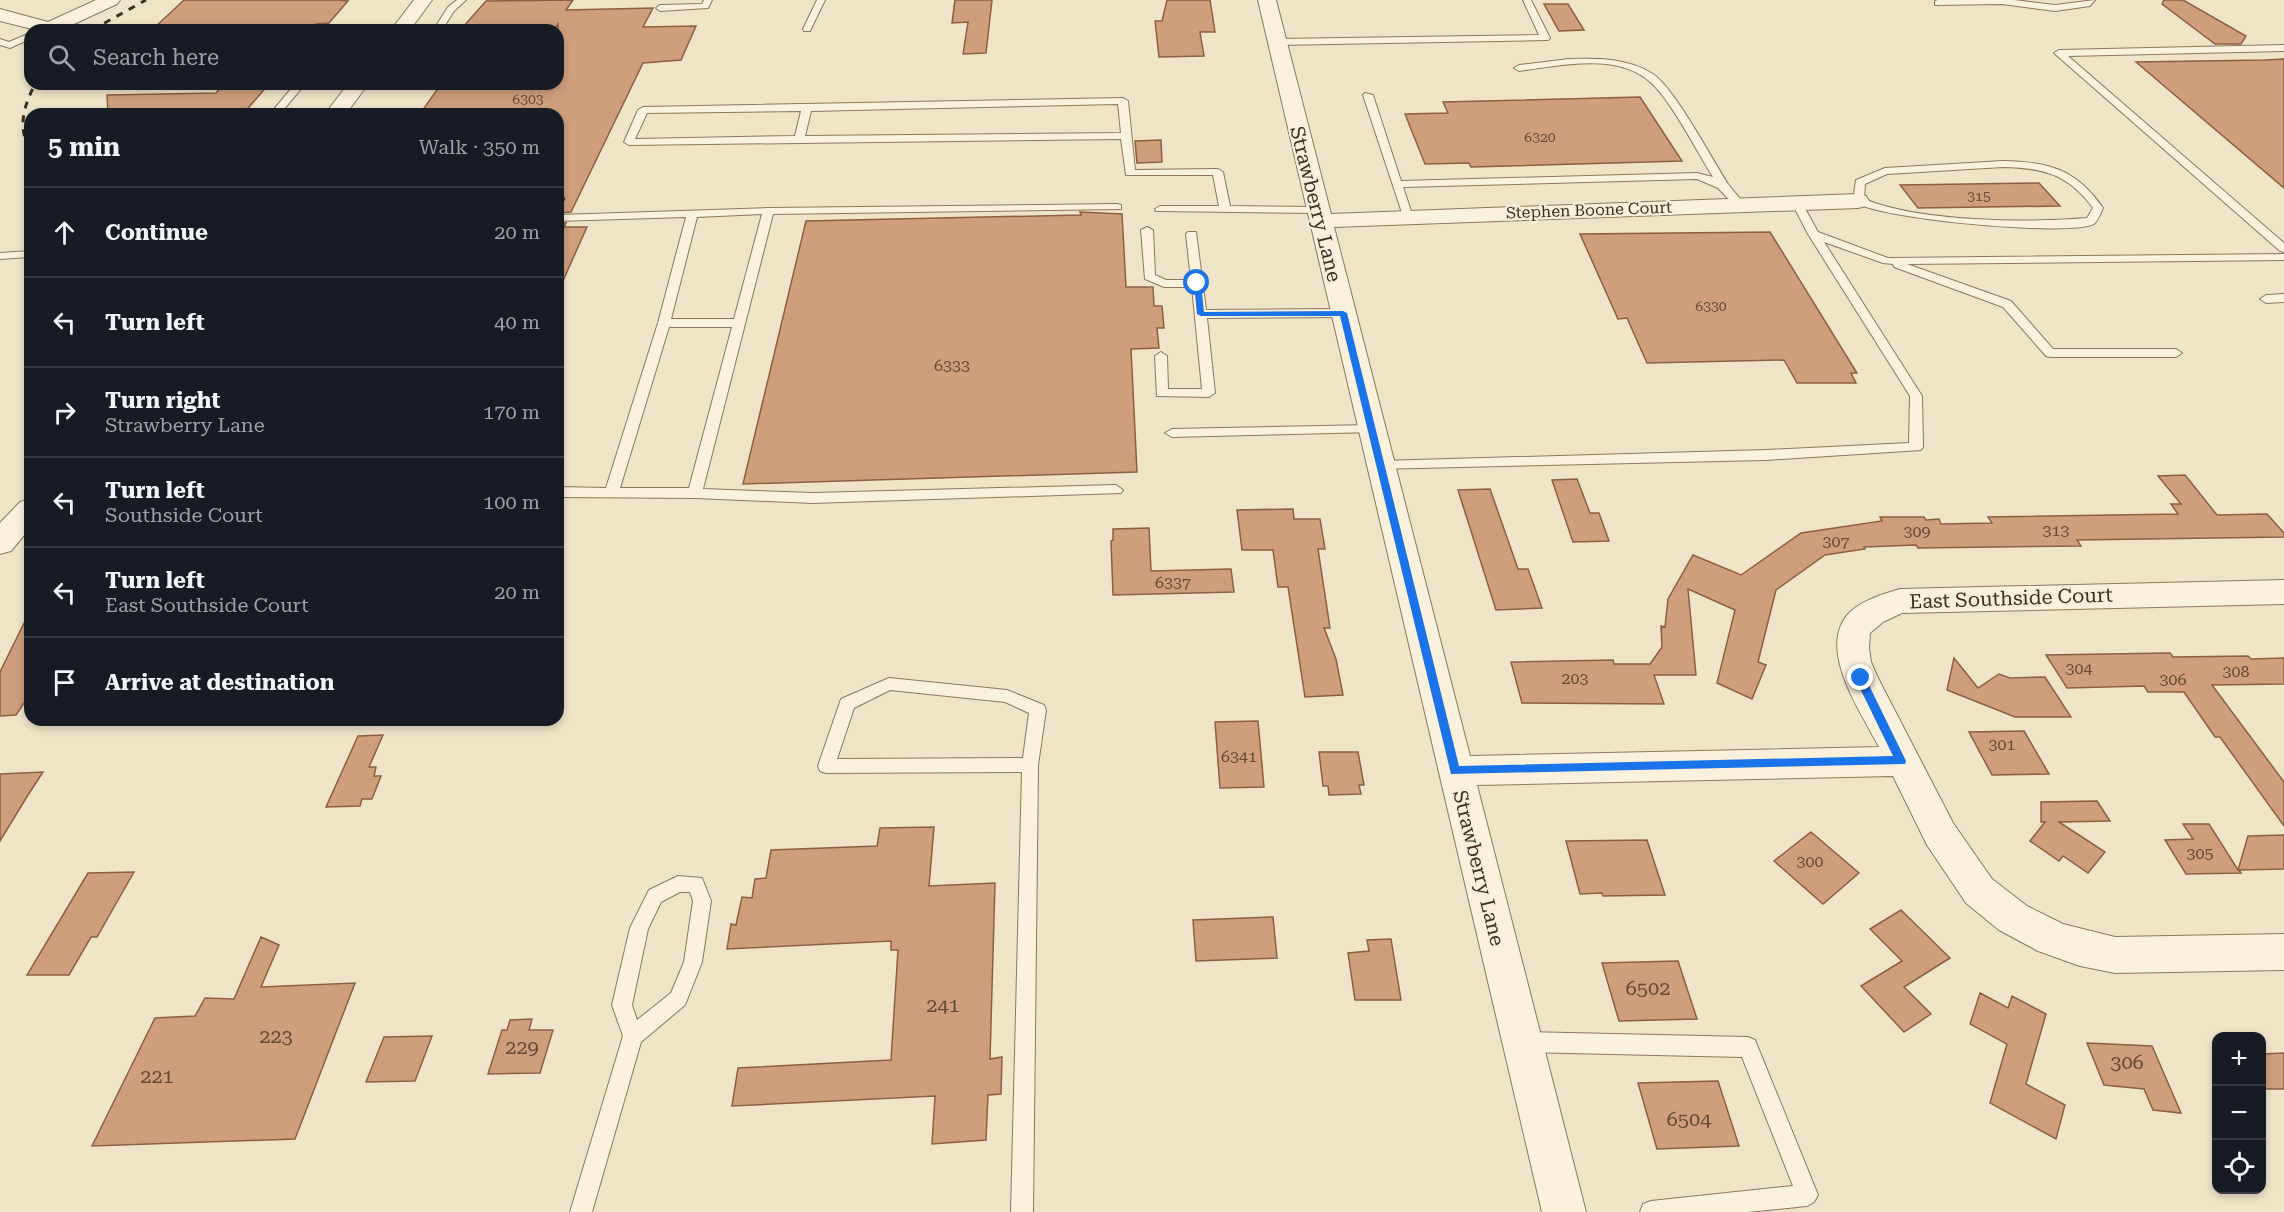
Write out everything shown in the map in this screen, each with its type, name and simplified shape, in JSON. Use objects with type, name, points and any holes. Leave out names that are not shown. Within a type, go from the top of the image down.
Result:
[{"type":"street","points":[[59,24],[111,0]]},
{"type":"street","points":[[405,24],[423,0]]},
{"type":"street","name":"Strawberry Lane","points":[[1267,0],[1564,1212]]},
{"type":"street","points":[[0,15],[31,24]]},
{"type":"street","points":[[340,108],[353,90]]},
{"type":"street","name":"Stephen Boone Court","points":[[1319,215],[1408,217],[1858,201]]},
{"type":"street","points":[[0,543],[24,516]]},
{"type":"street","name":"East Southside Court","points":[[2284,592],[1900,601],[1874,610],[1858,623],[1851,642],[1853,660],[1901,761],[1940,834],[1979,891],[2013,918],[2052,938],[2080,948],[2115,955],[2284,952]]},
{"type":"street","points":[[1455,771],[1901,761]]},
{"type":"lane","points":[[442,24],[451,9],[462,0]]},
{"type":"lane","points":[[660,8],[705,6],[708,0]]},
{"type":"lane","points":[[807,29],[821,0]]},
{"type":"lane","points":[[1277,42],[1545,38],[1527,0]]},
{"type":"lane","points":[[1938,3],[2002,1],[2055,8],[2087,4],[2091,0]]},
{"type":"lane","points":[[0,42],[10,45],[24,39]]},
{"type":"lane","points":[[2284,48],[2059,53],[2284,249]]},
{"type":"lane","points":[[1519,68],[1602,62],[1632,67],[1652,77],[1664,91],[1724,186],[1740,205]]},
{"type":"lane","points":[[280,108],[295,90]]},
{"type":"lane","points":[[1368,95],[1408,217]]},
{"type":"lane","points":[[1126,136],[629,142],[643,110],[1123,101],[1130,173],[1218,172],[1225,208]]},
{"type":"lane","points":[[800,139],[807,108]]},
{"type":"lane","points":[[1956,165],[2032,166],[2059,171],[2079,184],[2098,208],[2091,222],[2052,225],[1996,223],[1918,215],[1876,209],[1858,201],[1860,182],[1886,171],[1956,165]]},
{"type":"lane","points":[[1397,184],[1697,176],[1713,179],[1724,186]]},
{"type":"lane","points":[[1380,466],[1754,455],[1917,447],[1916,396],[1814,234],[1797,202]]},
{"type":"lane","points":[[564,218],[768,211],[1117,207]]},
{"type":"lane","points":[[1160,209],[1225,208],[1319,215]]},
{"type":"lane","points":[[695,493],[768,211]]},
{"type":"lane","points":[[612,492],[664,323],[692,214]]},
{"type":"lane","points":[[1147,230],[1149,277],[1164,284],[1197,283]]},
{"type":"lane","points":[[1161,356],[1162,393],[1209,393],[1192,234]]},
{"type":"lane","points":[[1814,234],[2007,304],[2050,353],[2176,353]]},
{"type":"lane","points":[[1,255],[24,254]]},
{"type":"lane","points":[[1887,261],[2284,257]]},
{"type":"lane","points":[[2266,299],[2284,298]]},
{"type":"lane","points":[[1201,314],[1343,313]]},
{"type":"lane","points":[[664,323],[739,322]]},
{"type":"lane","points":[[1172,433],[1371,429]]},
{"type":"lane","points":[[564,492],[695,493],[813,498],[1116,490]]},
{"type":"lane","points":[[1022,1212],[1030,765],[1038,710],[1007,696],[889,684],[847,704],[826,766],[1030,765]]},
{"type":"lane","points":[[581,1212],[633,1036],[678,999],[693,962],[702,901],[696,884],[678,884],[655,896],[639,928],[622,1005],[633,1036]]},
{"type":"lane","points":[[1522,1042],[1748,1047],[1807,1195],[1651,1212]]},
{"type":"building","points":[[184,0],[348,1],[329,23],[158,24]]},
{"type":"building","points":[[573,0],[566,10],[653,8],[643,27],[696,26],[681,60],[643,63],[571,212],[564,213],[564,108],[424,108],[437,90],[564,90],[564,24],[466,24],[486,1]]},
{"type":"building","points":[[955,0],[992,0],[986,53],[963,54],[968,22],[952,23]]},
{"type":"building","points":[[1167,0],[1210,0],[1215,32],[1200,32],[1204,56],[1159,57],[1155,21],[1162,21]]},
{"type":"building","points":[[2164,0],[2183,0],[2246,36],[2241,44],[2215,44],[2162,4]]},
{"type":"building","points":[[1544,4],[1568,4],[1584,30],[1559,31]]},
{"type":"building","points":[[2284,59],[2284,188],[2136,62],[2265,60]]},
{"type":"building","points":[[219,90],[264,90],[248,108],[108,108],[107,95],[216,93]]},
{"type":"building","points":[[1640,97],[1682,161],[1471,167],[1469,163],[1425,164],[1405,114],[1448,113],[1443,102]]},
{"type":"building","points":[[1161,140],[1162,162],[1137,163],[1135,141]]},
{"type":"building","points":[[2039,183],[2060,206],[1918,208],[1900,185]]},
{"type":"building","points":[[1080,212],[1122,214],[1126,287],[1153,287],[1154,306],[1162,306],[1164,328],[1157,328],[1159,348],[1131,349],[1137,472],[743,484],[806,221],[1081,215]]},
{"type":"building","points":[[564,227],[587,227],[564,279]]},
{"type":"building","points":[[1770,232],[1857,373],[1851,373],[1856,383],[1797,383],[1784,360],[1647,363],[1627,318],[1618,319],[1580,234]]},
{"type":"building","points":[[2185,475],[2217,515],[2267,514],[2284,533],[2284,537],[2077,540],[2081,546],[1864,547],[1865,549],[1825,555],[1776,590],[1758,662],[1766,665],[1752,699],[1717,683],[1735,610],[1688,589],[1696,675],[1654,675],[1664,704],[1522,703],[1511,662],[1613,660],[1614,664],[1650,664],[1662,647],[1661,626],[1665,627],[1668,599],[1693,555],[1741,575],[1801,533],[1882,521],[1880,517],[1924,517],[1926,520],[1939,519],[1941,524],[1992,523],[1988,517],[2178,514],[2171,504],[2181,504],[2158,476]]},
{"type":"building","points":[[1577,479],[1590,513],[1599,513],[1609,541],[1573,542],[1552,480]]},
{"type":"building","points":[[1490,489],[1518,569],[1528,569],[1542,608],[1496,610],[1458,490]]},
{"type":"building","points":[[1293,509],[1294,519],[1320,519],[1325,549],[1318,549],[1330,628],[1324,628],[1336,659],[1343,695],[1305,697],[1288,587],[1278,587],[1273,550],[1242,550],[1237,510]]},
{"type":"building","points":[[1149,528],[1151,571],[1231,569],[1234,592],[1113,595],[1111,541],[1113,540],[1113,529]]},
{"type":"building","points":[[24,623],[24,703],[16,715],[0,716],[0,672]]},
{"type":"building","points":[[2170,653],[2173,657],[2284,658],[2284,684],[2212,685],[2284,782],[2284,826],[2220,737],[2215,737],[2184,692],[2148,692],[2144,686],[2067,688],[2046,655]]},
{"type":"building","points":[[1954,658],[1978,688],[1999,674],[2010,678],[2045,677],[2071,717],[2015,717],[1947,690]]},
{"type":"building","points":[[1258,721],[1264,787],[1220,788],[1215,722]]},
{"type":"building","points":[[2024,731],[2049,774],[1992,775],[1969,732]]},
{"type":"building","points":[[383,735],[369,767],[376,767],[374,776],[381,776],[372,799],[362,799],[360,806],[326,807],[358,736]]},
{"type":"building","points":[[1319,752],[1358,752],[1364,785],[1359,785],[1361,794],[1329,795],[1328,786],[1323,786]]},
{"type":"building","points":[[43,772],[28,795],[0,841],[0,774]]},
{"type":"building","points":[[2097,801],[2110,821],[2059,822],[2105,852],[2088,873],[2063,856],[2059,861],[2030,841],[2045,822],[2041,822],[2041,802]]},
{"type":"building","points":[[2183,824],[2209,824],[2238,870],[2248,836],[2284,835],[2284,869],[2239,870],[2241,873],[2186,874],[2165,840],[2193,839]]},
{"type":"building","points":[[934,827],[929,886],[995,883],[990,1059],[1002,1057],[1001,1094],[988,1095],[986,1140],[932,1144],[935,1096],[732,1106],[738,1068],[891,1060],[898,950],[891,950],[891,941],[727,949],[731,924],[736,925],[742,897],[752,898],[755,879],[766,878],[771,850],[877,846],[880,828]]},
{"type":"building","points":[[1811,832],[1859,873],[1823,904],[1774,861]]},
{"type":"building","points":[[1647,840],[1665,895],[1580,894],[1566,841]]},
{"type":"building","points":[[134,872],[97,937],[91,937],[69,975],[27,975],[88,873]]},
{"type":"building","points":[[1901,910],[1950,958],[1904,987],[1931,1014],[1904,1032],[1861,986],[1902,961],[1870,929]]},
{"type":"building","points":[[1273,917],[1277,958],[1196,961],[1193,920]]},
{"type":"building","points":[[261,937],[279,945],[261,987],[355,983],[295,1139],[92,1146],[155,1018],[195,1016],[205,998],[234,999]]},
{"type":"building","points":[[1391,939],[1401,1000],[1355,1000],[1348,953],[1369,951],[1367,940]]},
{"type":"building","points":[[1678,961],[1697,1019],[1619,1021],[1602,963]]},
{"type":"building","points":[[1980,993],[2008,1008],[2012,996],[2046,1014],[2026,1084],[2065,1105],[2056,1139],[1990,1103],[2007,1044],[1970,1024]]},
{"type":"building","points":[[532,1019],[529,1030],[553,1030],[540,1073],[488,1074],[502,1030],[507,1030],[510,1020]]},
{"type":"building","points":[[432,1036],[415,1081],[366,1082],[384,1037]]},
{"type":"building","points":[[2087,1043],[2152,1046],[2181,1113],[2153,1110],[2144,1089],[2104,1085]]},
{"type":"building","points":[[2284,1053],[2284,1089],[2266,1089],[2266,1054]]},
{"type":"building","points":[[1718,1081],[1739,1146],[1657,1149],[1638,1083]]},
{"type":"railway","points":[[103,24],[146,0]]},
{"type":"railway","points":[[25,108],[32,90]]},
{"type":"railway","points":[[24,116],[24,133]]},
{"type":"railway","points":[[564,199],[570,199]]},
{"type":"route","points":[[1197,283],[1201,314],[1343,313],[1455,771],[1901,761],[1861,678]]}]
